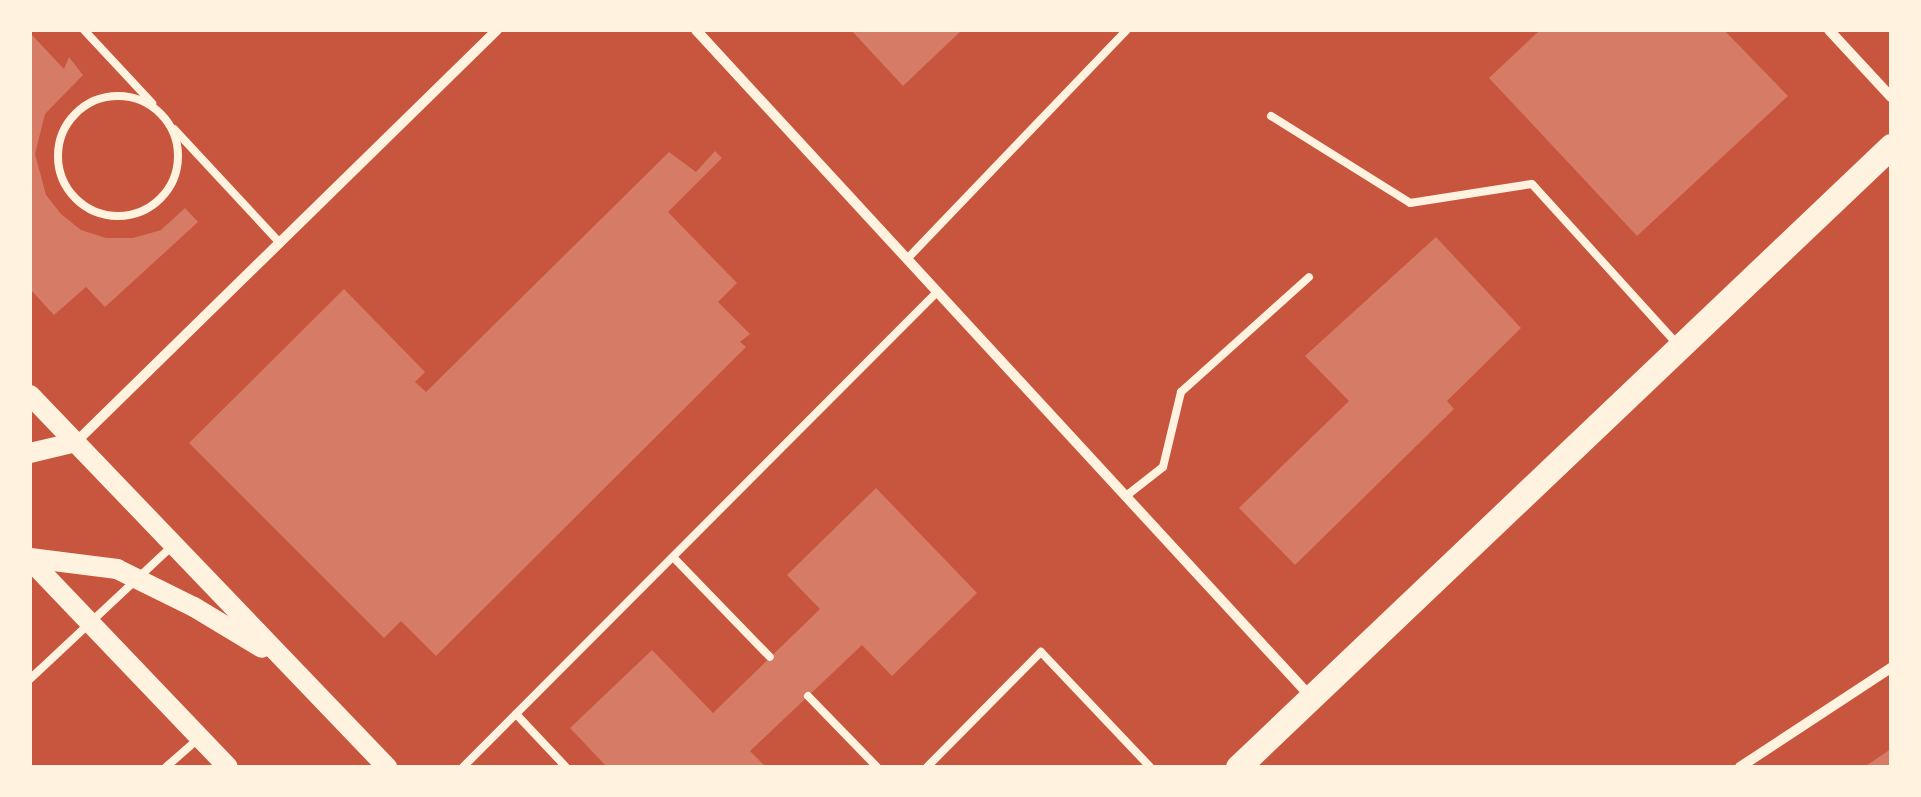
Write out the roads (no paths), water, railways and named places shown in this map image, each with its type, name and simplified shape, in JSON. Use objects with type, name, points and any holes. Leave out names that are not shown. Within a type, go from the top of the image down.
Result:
[{"type":"main road","points":[[1238,767],[1891,146]]},
{"type":"main road","points":[[30,395],[388,767]]},
{"type":"main road","points":[[30,452],[76,442]]},
{"type":"main road","points":[[30,559],[118,569],[194,607],[289,665]]},
{"type":"main road","points":[[30,559],[228,767]]},
{"type":"street","points":[[76,442],[497,30]]},
{"type":"street","points":[[696,30],[1310,696]]},
{"type":"street","points":[[1829,30],[1891,97]]},
{"type":"street","points":[[1740,767],[1891,668]]},
{"type":"lane","points":[[84,30],[280,242]]},
{"type":"lane","points":[[908,258],[1127,30]]},
{"type":"lane","points":[[124,96],[144,102],[160,114],[178,148],[170,186],[158,200],[142,212],[123,216],[86,206],[72,194],[58,158],[60,139],[69,120],[84,106],[103,97],[124,96]]},
{"type":"lane","points":[[1271,116],[1410,204],[1532,184],[1680,346]]},
{"type":"lane","points":[[1126,496],[1163,467],[1181,392],[1309,277]]},
{"type":"lane","points":[[463,767],[938,291]]},
{"type":"lane","points":[[30,680],[173,545]]},
{"type":"lane","points":[[673,556],[770,657]]},
{"type":"lane","points":[[927,767],[1041,652],[1150,767]]},
{"type":"lane","points":[[808,696],[877,767]]},
{"type":"lane","points":[[516,714],[566,767]]},
{"type":"lane","points":[[166,767],[200,738]]}]
